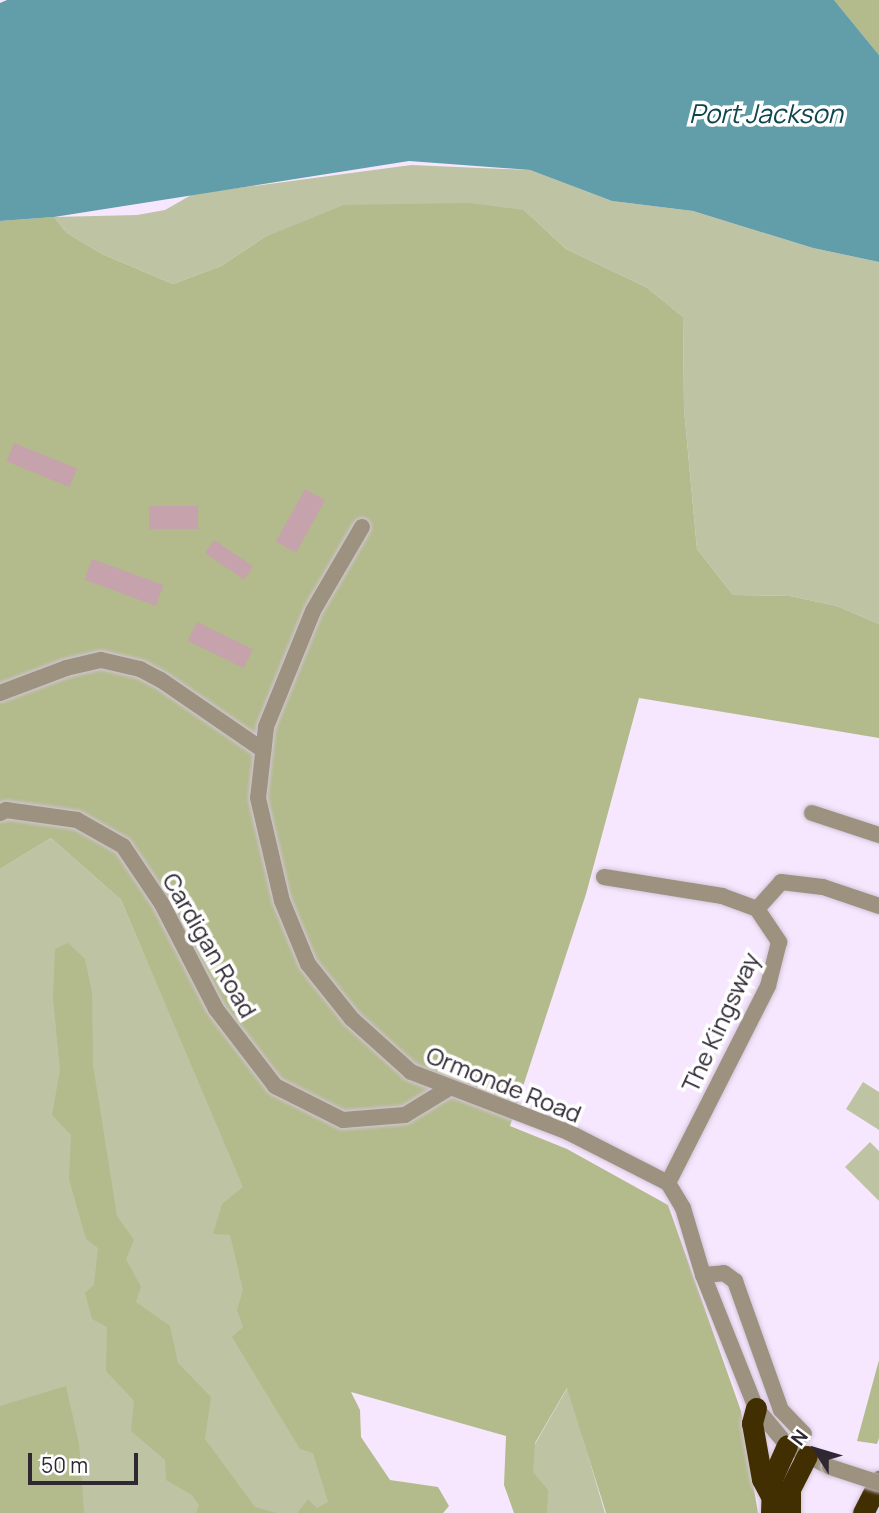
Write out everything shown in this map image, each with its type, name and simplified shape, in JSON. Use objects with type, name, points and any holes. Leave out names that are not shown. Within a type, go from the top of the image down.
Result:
[{"type":"highway","points":[[756,1408],[752,1423],[762,1479],[771,1504]]},
{"type":"highway","points":[[771,1504],[795,1439]]},
{"type":"highway","points":[[790,1513],[790,1489],[807,1456]]},
{"type":"highway","points":[[863,1513],[879,1482]]},
{"type":"street","name":"Ormonde Road","points":[[362,527],[313,611],[266,727],[263,750],[258,798],[282,901],[308,964],[352,1019],[411,1072],[568,1132],[668,1183]]},
{"type":"street","points":[[0,693],[66,668],[101,660],[141,669],[161,680],[263,750]]},
{"type":"street","name":"Cardigan Road","points":[[0,813],[6,810],[77,820],[123,846],[162,904],[216,1009],[275,1086],[343,1120],[405,1115],[449,1088]]},
{"type":"street","points":[[812,813],[879,835]]},
{"type":"street","points":[[604,877],[722,895],[757,909],[781,882],[823,887],[879,906]]},
{"type":"street","name":"The Kingsway","points":[[668,1183],[768,986],[779,942],[757,909]]},
{"type":"street","points":[[668,1183],[683,1208],[704,1275],[756,1408],[795,1439]]},
{"type":"street","points":[[704,1275],[724,1273],[735,1281],[782,1410],[795,1439],[807,1456],[830,1467],[879,1482]]},
{"type":"green space","points":[[834,0],[879,0],[879,55]]},
{"type":"green space","points":[[411,165],[530,170],[612,201],[693,211],[813,248],[879,262],[879,624],[837,606],[790,596],[733,595],[697,549],[684,409],[683,317],[646,287],[566,249],[524,210],[265,237],[221,266],[173,284],[102,254],[67,233],[54,217],[137,215],[165,210],[193,194]]},
{"type":"green space","points":[[469,203],[524,210],[566,249],[646,287],[683,317],[684,409],[697,549],[733,595],[790,596],[837,606],[879,624],[879,738],[639,698],[586,894],[510,1126],[567,1149],[668,1205],[741,1411],[758,1513],[606,1513],[567,1388],[535,1443],[533,1472],[548,1490],[547,1513],[514,1513],[504,1485],[506,1436],[351,1392],[360,1410],[361,1437],[390,1480],[438,1487],[449,1506],[443,1513],[297,1513],[308,1499],[317,1508],[328,1502],[313,1453],[300,1449],[232,1337],[243,1327],[237,1310],[243,1290],[230,1235],[213,1234],[222,1204],[243,1187],[121,900],[51,838],[0,869],[0,221],[54,217],[67,233],[102,254],[173,284],[221,266],[265,237],[344,205]]},
{"type":"green space","points":[[51,838],[121,900],[244,1187],[354,1298],[330,1513],[0,1513],[0,869]]},
{"type":"green space","points":[[68,943],[85,959],[92,992],[93,1065],[117,1216],[134,1240],[126,1259],[141,1287],[136,1302],[170,1326],[178,1363],[211,1397],[205,1439],[255,1507],[276,1513],[196,1513],[199,1505],[192,1495],[166,1480],[165,1460],[131,1431],[134,1401],[106,1371],[107,1327],[92,1319],[85,1293],[94,1285],[98,1248],[86,1239],[69,1179],[71,1135],[52,1115],[60,1070],[53,998],[55,949]]},
{"type":"green space","points":[[863,1082],[879,1092],[879,1130],[846,1109]]},
{"type":"green space","points":[[870,1142],[879,1151],[879,1201],[845,1167]]},
{"type":"green space","points":[[879,1360],[879,1438],[877,1444],[857,1441]]},
{"type":"green space","points":[[66,1386],[79,1444],[84,1513],[0,1513],[0,1406]]},
{"type":"green space","points":[[568,1387],[605,1513],[534,1513],[521,1468]]},
{"type":"water","name":"Port Jackson","points":[[7,0],[834,0],[879,55],[879,262],[813,248],[693,211],[612,201],[530,170],[409,161],[54,217],[0,221],[0,3]]},
{"type":"building","points":[[14,443],[77,468],[70,487],[7,462]]},
{"type":"building","points":[[305,489],[325,500],[296,553],[276,541]]},
{"type":"building","points":[[149,506],[198,506],[198,529],[149,529]]},
{"type":"building","points":[[214,540],[253,566],[244,580],[205,553]]},
{"type":"building","points":[[92,559],[163,585],[156,606],[84,580]]},
{"type":"building","points":[[197,622],[253,649],[244,668],[188,641]]}]
